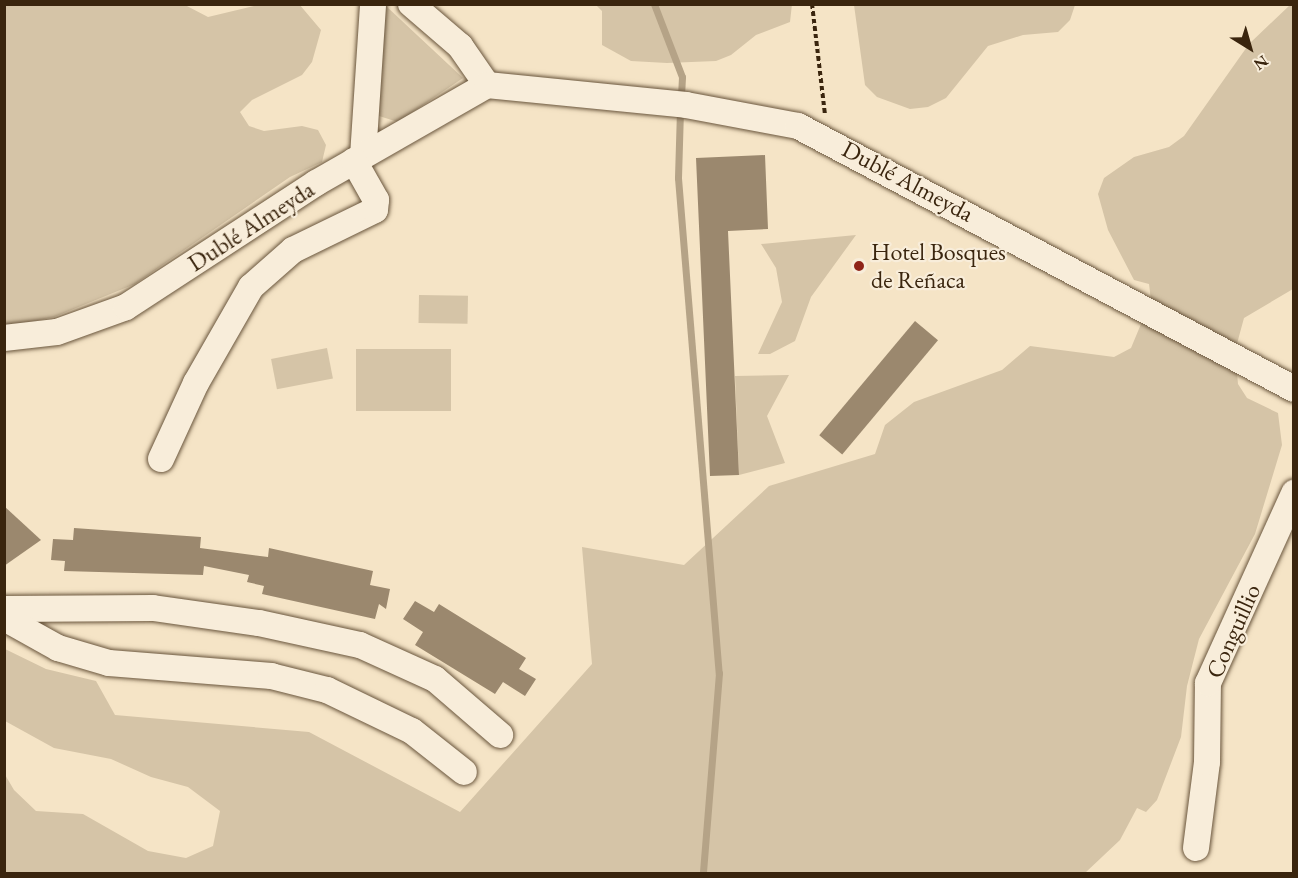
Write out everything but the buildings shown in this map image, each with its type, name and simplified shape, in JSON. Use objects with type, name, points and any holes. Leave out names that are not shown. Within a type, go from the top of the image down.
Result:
[{"type":"street","points":[[161,459],[195,383],[251,287],[293,250],[363,219],[375,210],[376,200],[353,162],[373,4]]},
{"type":"street","points":[[411,4],[460,46],[487,85]]},
{"type":"street","name":"Dublé Almeyda","points":[[4,338],[57,332],[126,307],[353,162],[487,85],[756,115],[827,138],[1293,389]]},
{"type":"street","name":"Conguillio","points":[[1196,848],[1207,762],[1208,683],[1293,493]]},
{"type":"street","points":[[4,609],[153,608],[259,623],[360,645],[435,679],[500,735]]},
{"type":"street","points":[[4,618],[58,648],[109,663],[271,676],[327,690],[393,720],[464,772]]},
{"type":"path","points":[[812,4],[827,138]]},
{"type":"shaded area","points":[[299,4],[321,30],[312,62],[302,75],[252,100],[240,112],[249,126],[264,131],[302,126],[318,130],[326,145],[322,162],[290,177],[135,284],[54,317],[5,327],[5,5],[185,5],[208,17],[258,5]]},
{"type":"shaded area","points":[[792,4],[790,22],[756,35],[731,55],[716,61],[667,63],[631,61],[602,45],[602,11],[596,5]]},
{"type":"shaded area","points":[[854,4],[1075,5],[1070,20],[1058,32],[1023,35],[988,46],[946,98],[928,107],[910,109],[877,97],[865,85]]},
{"type":"shaded area","points":[[1290,5],[1293,5],[1293,289],[1244,318],[1235,351],[1238,384],[1247,398],[1278,413],[1282,445],[1255,534],[1199,639],[1187,686],[1181,737],[1157,800],[1146,812],[1137,808],[1120,840],[1085,873],[5,873],[4,773],[14,790],[36,811],[83,814],[148,851],[186,858],[213,846],[220,811],[188,787],[151,777],[111,759],[54,748],[5,721],[5,649],[46,669],[96,681],[115,715],[309,732],[460,812],[592,664],[582,547],[684,565],[769,486],[875,454],[885,425],[914,402],[1002,370],[1030,346],[1114,357],[1131,348],[1151,300],[1149,284],[1134,280],[1108,230],[1098,194],[1104,178],[1134,157],[1169,147],[1184,136],[1249,44]]},
{"type":"shaded area","points":[[386,6],[463,78],[398,122],[379,116],[377,102]]},
{"type":"shaded area","points":[[856,235],[811,297],[795,341],[770,354],[758,354],[782,302],[776,268],[761,244]]},
{"type":"shaded area","points":[[419,295],[468,296],[468,324],[419,323]]},
{"type":"shaded area","points":[[327,348],[333,378],[277,389],[271,359]]},
{"type":"shaded area","points":[[356,349],[451,349],[451,411],[356,411]]},
{"type":"shaded area","points":[[789,375],[767,416],[785,463],[739,475],[735,376]]},
{"type":"waterway","points":[[654,4],[682,77],[681,99]]},
{"type":"waterway","points":[[680,110],[678,178],[719,673],[703,874]]},
{"type":"place","name":"Hotel Bosques de Reñaca","points":[[859,266]]}]
